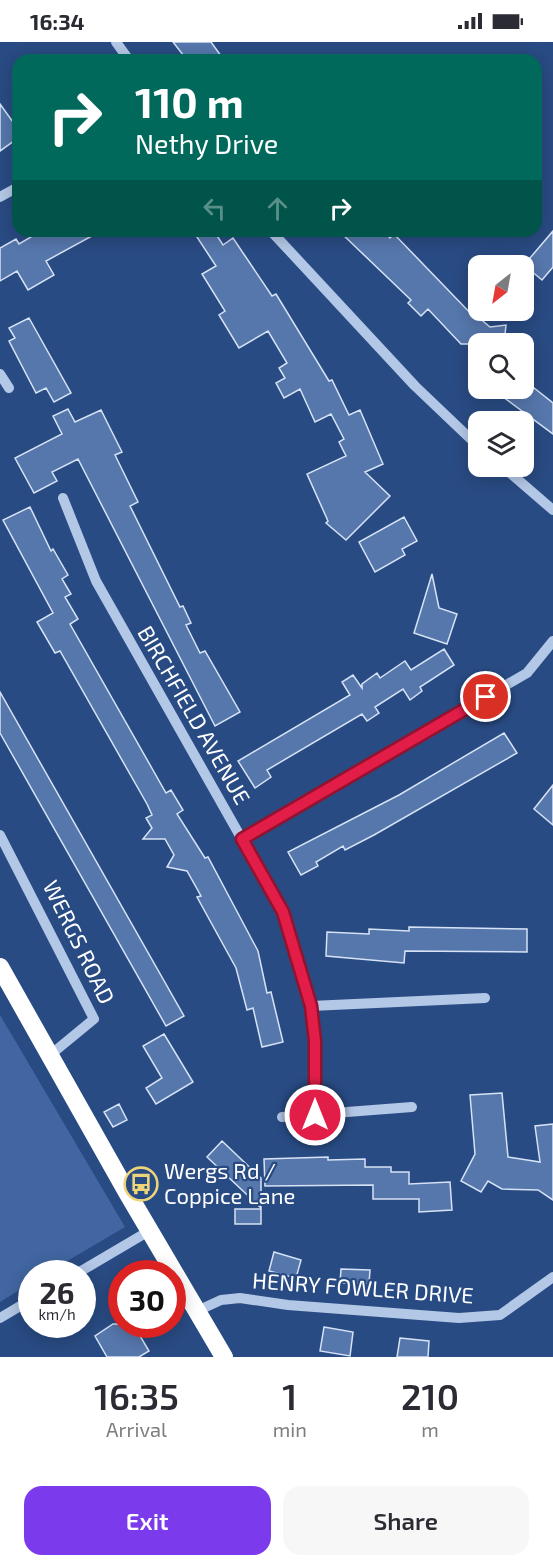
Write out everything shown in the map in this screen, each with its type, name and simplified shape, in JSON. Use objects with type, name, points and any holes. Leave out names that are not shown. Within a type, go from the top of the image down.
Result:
[{"type":"highway","points":[[0,967],[149,1231],[224,1357]]},
{"type":"street","points":[[277,237],[415,386],[468,436]]},
{"type":"street","points":[[0,374],[9,388]]},
{"type":"street","points":[[515,477],[553,510]]},
{"type":"street","name":"BIRCHFIELD AVENUE","points":[[63,498],[96,581],[283,912],[311,1006],[315,1041],[315,1115]]},
{"type":"street","points":[[242,839],[527,673],[553,641]]},
{"type":"street","name":"WERGS ROAD","points":[[0,835],[93,1019],[49,1056]]},
{"type":"street","points":[[311,1006],[485,998]]},
{"type":"street","points":[[282,1117],[412,1107]]},
{"type":"street","points":[[96,1262],[149,1231]]},
{"type":"street","name":"HENRY FOWLER DRIVE","points":[[196,1311],[221,1300],[240,1298],[288,1305],[459,1318],[500,1315],[553,1277]]},
{"type":"street","points":[[0,1318],[18,1307]]},
{"type":"shaded area","points":[[0,1015],[125,1227],[69,1260],[18,1260],[18,1291],[0,1302]]},
{"type":"building","points":[[173,42],[211,42],[220,54],[182,54]]},
{"type":"building","points":[[0,104],[12,121],[12,142],[0,151]]},
{"type":"building","points":[[553,231],[553,267],[542,280],[534,273],[533,255]]},
{"type":"building","points":[[31,237],[90,237],[46,261],[54,275],[28,290],[17,271],[0,281],[0,248],[16,239],[19,244]]},
{"type":"building","points":[[197,237],[218,237],[223,245],[233,238],[272,296],[276,294],[329,381],[332,380],[349,415],[360,410],[383,464],[365,472],[390,496],[346,540],[326,523],[328,521],[307,474],[346,456],[339,442],[344,439],[331,414],[315,422],[300,389],[284,398],[276,383],[285,378],[279,368],[287,363],[268,331],[239,348],[219,315],[225,311],[202,274],[216,266]]},
{"type":"building","points":[[345,237],[397,237],[468,311],[468,321],[483,321],[490,327],[506,325],[505,333],[468,333],[468,344],[461,344],[428,309],[421,316],[408,303],[411,300]]},
{"type":"building","points":[[29,318],[71,393],[54,402],[46,388],[36,393],[9,341],[15,338],[9,328]]},
{"type":"building","points":[[534,388],[553,403],[553,434],[534,420],[534,411],[522,411],[506,399],[534,399]]},
{"type":"building","points":[[68,409],[75,422],[101,410],[122,452],[115,455],[138,502],[130,506],[180,607],[183,606],[191,623],[186,625],[200,653],[205,651],[240,712],[215,726],[78,459],[52,472],[57,481],[34,493],[15,458],[62,434],[53,416]]},
{"type":"building","points":[[30,507],[51,551],[53,549],[68,575],[62,579],[71,594],[65,597],[78,619],[70,624],[166,793],[171,790],[183,810],[177,814],[205,858],[208,857],[258,951],[267,993],[271,992],[283,1042],[262,1047],[253,1008],[247,1010],[236,968],[197,897],[201,896],[187,871],[167,867],[174,855],[165,839],[143,839],[152,828],[146,818],[152,815],[147,804],[60,651],[55,653],[37,622],[53,613],[3,520]]},
{"type":"building","points":[[404,517],[417,541],[402,549],[405,555],[375,572],[359,542]]},
{"type":"building","points":[[432,574],[439,608],[457,614],[447,644],[414,633]]},
{"type":"building","points":[[444,649],[454,665],[420,687],[422,691],[410,700],[403,689],[375,707],[379,713],[367,721],[362,714],[267,770],[271,777],[255,788],[238,761],[350,695],[342,682],[353,675],[362,688],[362,684],[377,673],[380,678],[405,661],[411,670]]},
{"type":"building","points":[[0,692],[184,1016],[166,1026],[0,733]]},
{"type":"building","points":[[504,733],[517,753],[374,835],[345,850],[343,846],[316,862],[318,866],[301,875],[288,852],[399,795]]},
{"type":"building","points":[[553,785],[553,825],[534,809]]},
{"type":"building","points":[[409,927],[527,929],[527,952],[405,951],[404,963],[326,956],[327,932],[369,934],[369,929],[409,931]]},
{"type":"building","points":[[164,1034],[193,1082],[156,1104],[146,1088],[162,1078],[143,1046]]},
{"type":"building","points":[[502,1093],[508,1157],[540,1162],[535,1126],[553,1124],[553,1200],[538,1190],[502,1189],[488,1181],[481,1192],[461,1181],[475,1154],[470,1095]]},
{"type":"building","points":[[119,1104],[127,1120],[113,1127],[104,1112]]},
{"type":"building","points":[[222,1141],[261,1178],[261,1208],[207,1157]]},
{"type":"building","points":[[328,1157],[328,1160],[365,1159],[365,1167],[391,1167],[391,1172],[409,1172],[409,1184],[450,1182],[452,1210],[419,1212],[419,1199],[373,1199],[373,1185],[265,1186],[264,1159]]},
{"type":"building","points":[[235,1209],[261,1209],[261,1224],[235,1224]]},
{"type":"building","points":[[274,1252],[301,1260],[296,1278],[269,1271]]},
{"type":"building","points":[[341,1269],[370,1270],[369,1284],[340,1283]]},
{"type":"building","points":[[108,1327],[108,1338],[141,1338],[149,1351],[139,1357],[107,1357],[96,1335]]},
{"type":"building","points":[[324,1327],[353,1332],[350,1356],[320,1351]]},
{"type":"building","points":[[400,1338],[429,1341],[428,1357],[397,1357]]},
{"type":"place","name":"Wergs Rd / Coppice Lane","points":[[141,1184]]},
{"type":"route","points":[[315,1115],[315,1041],[311,1006],[283,912],[242,839],[486,697]]}]
